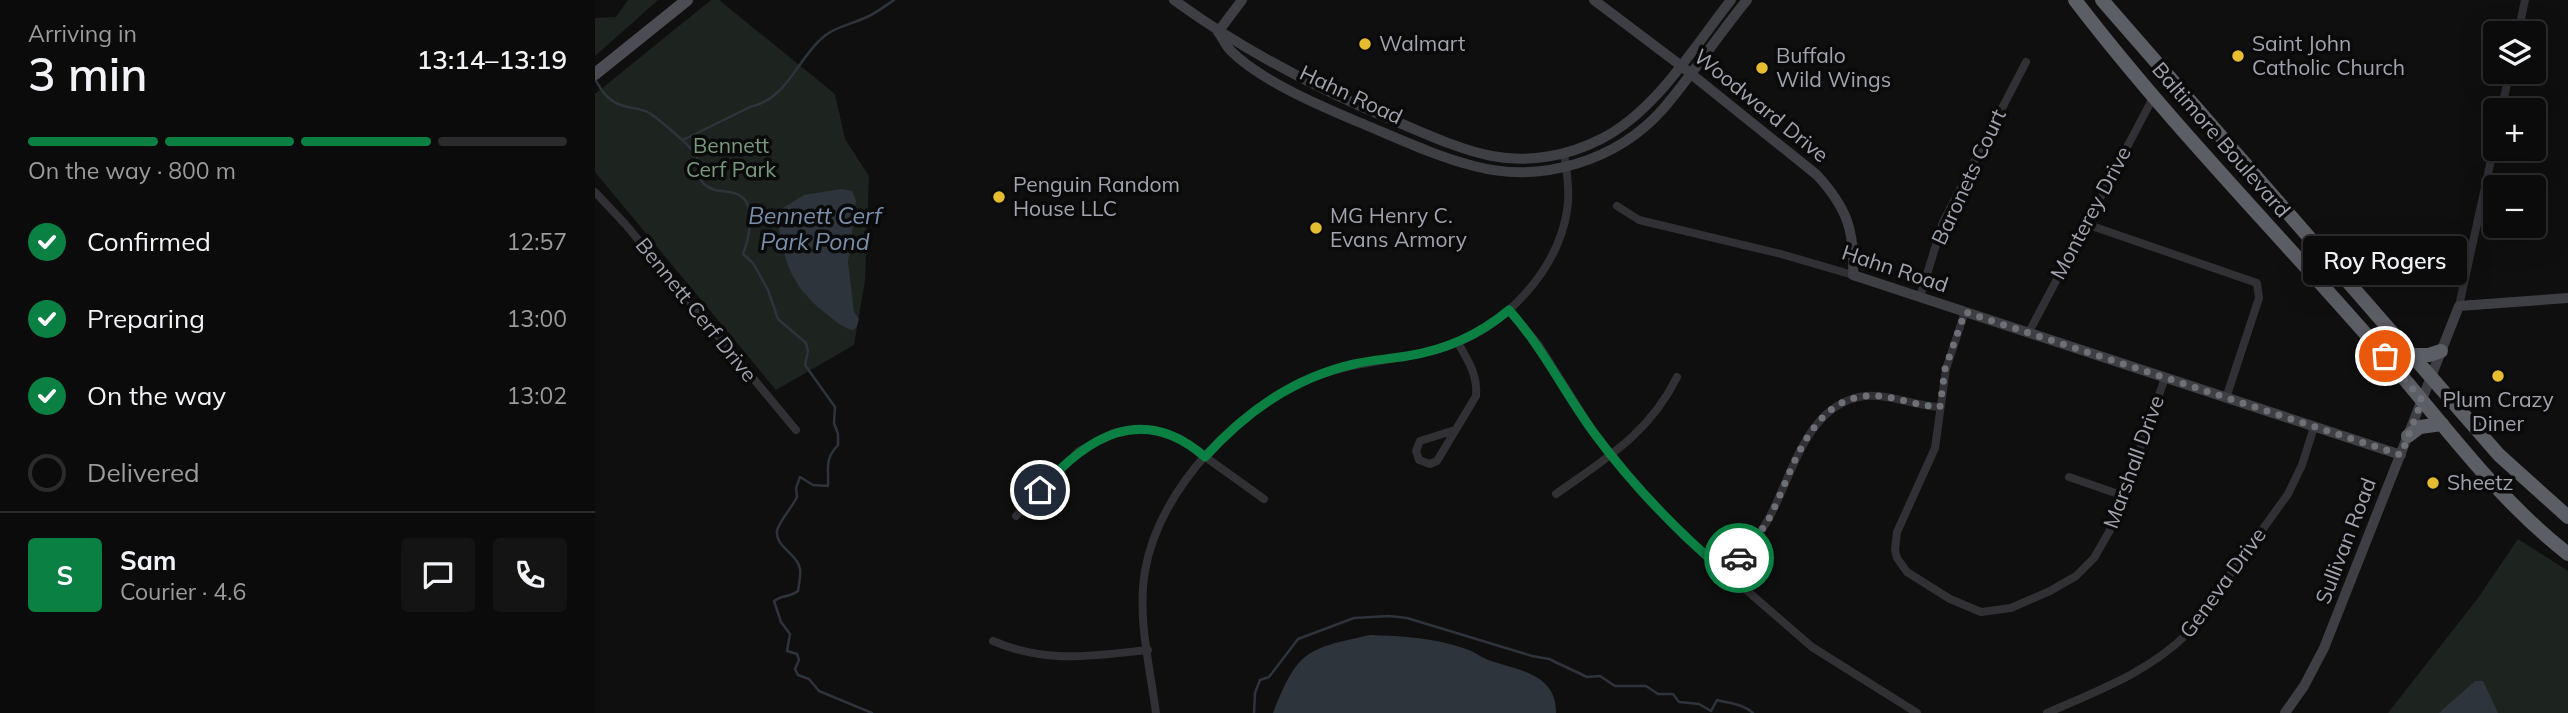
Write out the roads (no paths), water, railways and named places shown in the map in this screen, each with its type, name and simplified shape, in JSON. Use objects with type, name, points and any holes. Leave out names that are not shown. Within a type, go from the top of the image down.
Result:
[{"type":"highway","name":"Baltimore Boulevard","points":[[2075,0],[2154,96],[2526,519],[2568,554]]},
{"type":"highway","name":"Baltimore Boulevard","points":[[2102,0],[2498,455],[2568,517]]},
{"type":"highway","points":[[2412,355],[2429,355],[2441,351]]},
{"type":"highway","points":[[2408,436],[2420,427],[2442,424]]},
{"type":"main road","points":[[595,74],[687,0]]},
{"type":"street","name":"Hahn Road","points":[[1174,0],[1219,33],[1235,39],[1298,79],[1354,105],[1472,151],[1520,158],[1564,153],[1601,139],[1622,127],[1644,108],[1731,0]]},
{"type":"street","points":[[1219,33],[1242,0]]},
{"type":"street","name":"Woodward Drive","points":[[1594,0],[1691,73],[1817,175],[1845,210],[1851,232],[1853,275]]},
{"type":"street","name":"Hahn Road","points":[[1219,33],[1229,50],[1246,63],[1310,100],[1453,160],[1502,171],[1531,172],[1566,167],[1603,154],[1627,141],[1662,110],[1747,0]]},
{"type":"street","points":[[2521,21],[2525,0]]},
{"type":"street","name":"Baronets Court","points":[[1920,297],[1943,222],[2026,62]]},
{"type":"street","name":"Monterey Drive","points":[[2029,332],[2154,96]]},
{"type":"street","points":[[1156,713],[1143,599],[1149,554],[1163,519],[1205,457],[1252,411],[1303,381],[1352,364],[1428,352],[1458,343],[1509,310],[1540,274],[1559,237],[1568,203],[1564,153]]},
{"type":"street","points":[[2491,161],[2459,306],[2568,298]]},
{"type":"street","name":"Bennett Cerf Drive","points":[[595,192],[627,225],[796,430]]},
{"type":"street","name":"Hahn Road","points":[[1617,206],[1639,220],[1781,254],[1853,275],[2401,455]]},
{"type":"street","points":[[2086,224],[2257,283],[2260,296],[2226,398]]},
{"type":"street","name":"Sullivan Road","points":[[2285,713],[2304,686],[2324,648],[2459,306]]},
{"type":"street","points":[[1509,310],[1538,344],[1611,455],[1648,499],[1726,573],[1812,647],[1917,713]]},
{"type":"street","name":"Marshall Drive","points":[[1965,312],[1945,369],[1935,448],[1897,531],[1895,550],[1907,572],[1950,599],[1974,610],[1989,612],[2011,608],[2064,584],[2094,558],[2113,525],[2165,378]]},
{"type":"street","points":[[1455,430],[1420,442],[1416,451],[1419,460],[1430,464],[1437,461],[1476,396],[1477,385],[1473,370],[1458,343]]},
{"type":"street","points":[[1556,494],[1641,430],[1653,417],[1677,377]]},
{"type":"street","points":[[1726,573],[1761,532],[1812,429],[1825,413],[1845,401],[1865,396],[1887,397],[1910,404],[1940,407]]},
{"type":"street","name":"Geneva Drive","points":[[2047,713],[2146,667],[2188,634],[2288,494],[2302,465],[2314,427]]},
{"type":"street","points":[[1016,516],[1079,451],[1113,433],[1130,430],[1168,433],[1192,446],[1264,499]]},
{"type":"street","points":[[2069,477],[2124,496]]},
{"type":"street","points":[[993,641],[1012,649],[1046,656],[1070,657],[1148,650]]},
{"type":"water","name":"Bennett Cerf Park Pond","points":[[841,189],[852,191],[856,201],[848,262],[854,312],[859,319],[853,330],[841,325],[812,302],[795,280],[785,257],[777,215],[778,211],[804,195]]},
{"type":"water","points":[[1370,635],[1443,642],[1524,671],[1543,682],[1550,690],[1555,700],[1556,713],[1273,713],[1290,676],[1307,656],[1331,644]]},
{"type":"water","points":[[2475,681],[2483,681],[2498,713],[2439,713]]},
{"type":"waterway","points":[[683,140],[773,96],[824,36],[870,15],[894,0]]},
{"type":"waterway","points":[[595,79],[612,101],[651,114],[685,143],[697,158],[704,184],[739,195],[748,206],[750,222],[743,254],[753,263],[768,290],[778,319],[806,343],[808,351],[805,365],[835,407],[834,423],[838,434],[838,445],[829,460],[828,486],[813,485],[800,477],[796,488],[797,497],[778,528],[777,537],[798,563],[800,574],[798,591],[774,601],[781,622],[790,634],[787,651],[797,654],[799,660],[795,669],[798,675],[809,679],[819,691],[872,713]]},
{"type":"waterway","points":[[1254,713],[1255,693],[1260,680],[1269,677],[1298,639],[1354,618],[1389,616],[1407,618],[1549,659],[1587,677],[1600,676],[1615,686],[1646,686],[1658,694],[1673,694],[1679,702],[1699,704],[1711,711],[1717,700],[1740,706],[1753,713]]},
{"type":"place","name":"Walmart","points":[[1365,44]]},
{"type":"place","name":"Saint John Catholic Church","points":[[2238,56]]},
{"type":"place","name":"Buffalo Wild Wings","points":[[1762,68]]},
{"type":"place","name":"Penguin Random House LLC","points":[[999,197]]},
{"type":"place","name":"MG Henry C. Evans Armory","points":[[1316,228]]},
{"type":"place","name":"Roy Rogers","points":[[2385,356]]},
{"type":"place","name":"Plum Crazy Diner","points":[[2498,376]]},
{"type":"place","name":"Sheetz","points":[[2433,483]]},
{"type":"park label","name":"Bennett Cerf Park","points":[[731,158]]}]
